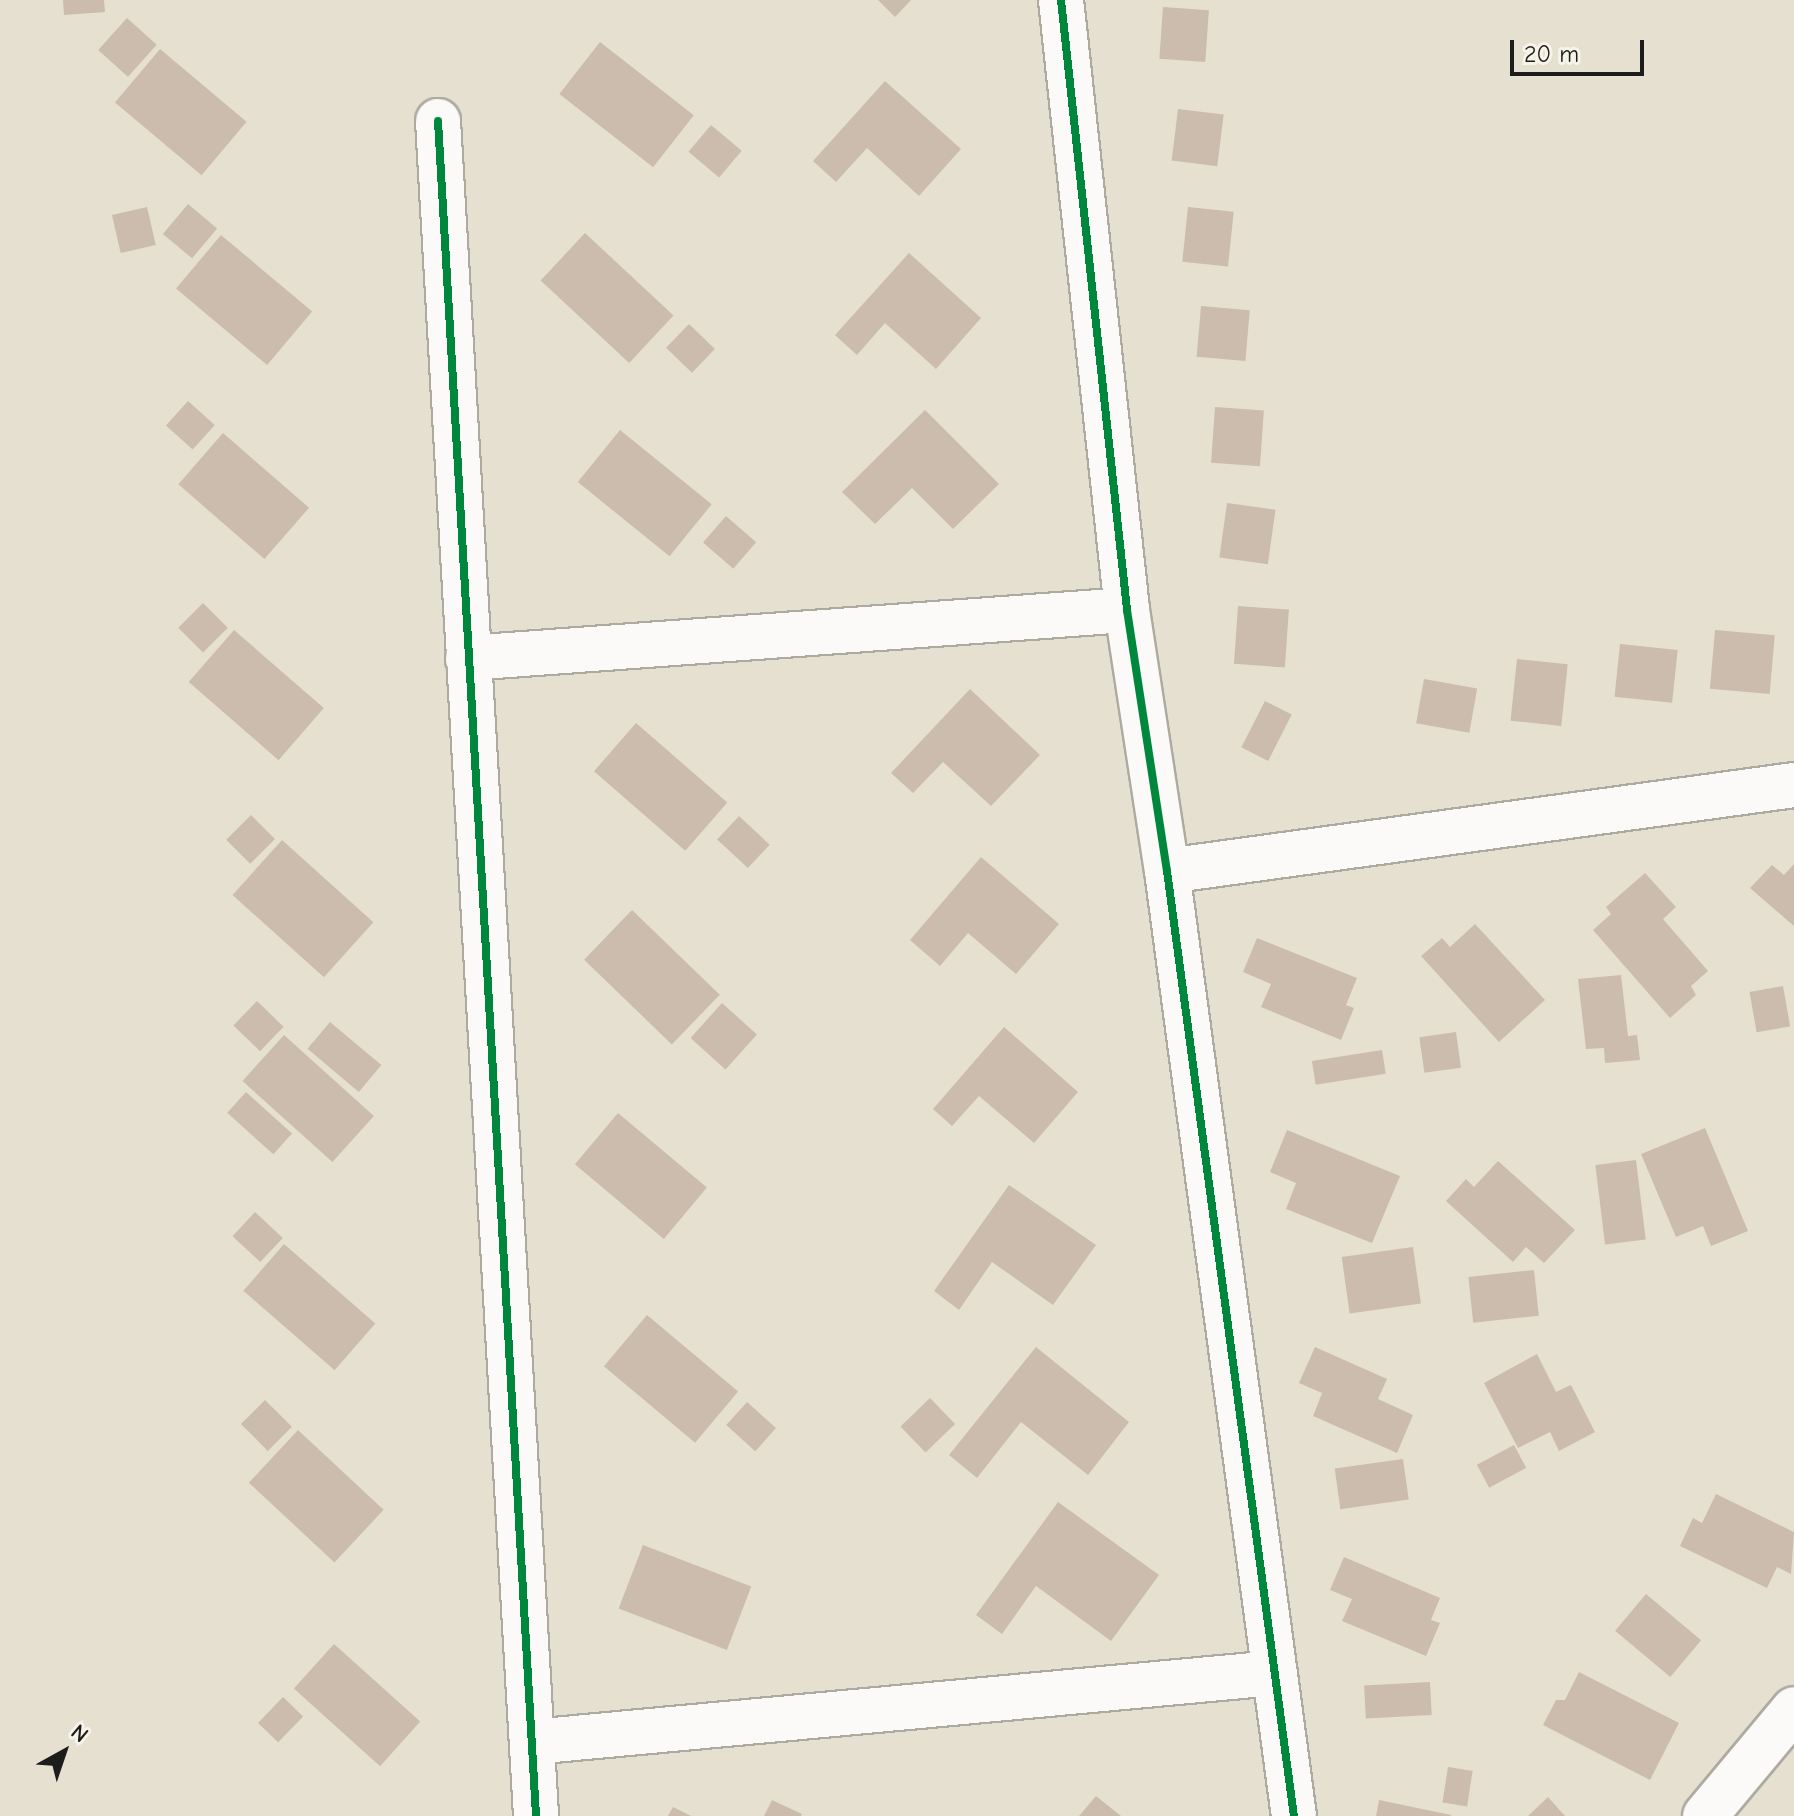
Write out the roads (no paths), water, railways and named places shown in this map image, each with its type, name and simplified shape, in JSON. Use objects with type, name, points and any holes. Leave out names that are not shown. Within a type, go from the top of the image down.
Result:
[{"type":"street","points":[[1061,0],[1127,610],[1167,871],[1294,1816]]},
{"type":"street","points":[[438,121],[536,1816]]},
{"type":"street","points":[[468,658],[1127,610]]},
{"type":"street","points":[[1167,871],[1794,785]]},
{"type":"street","points":[[532,1742],[1275,1673]]},
{"type":"street","points":[[1705,1816],[1794,1709]]}]
